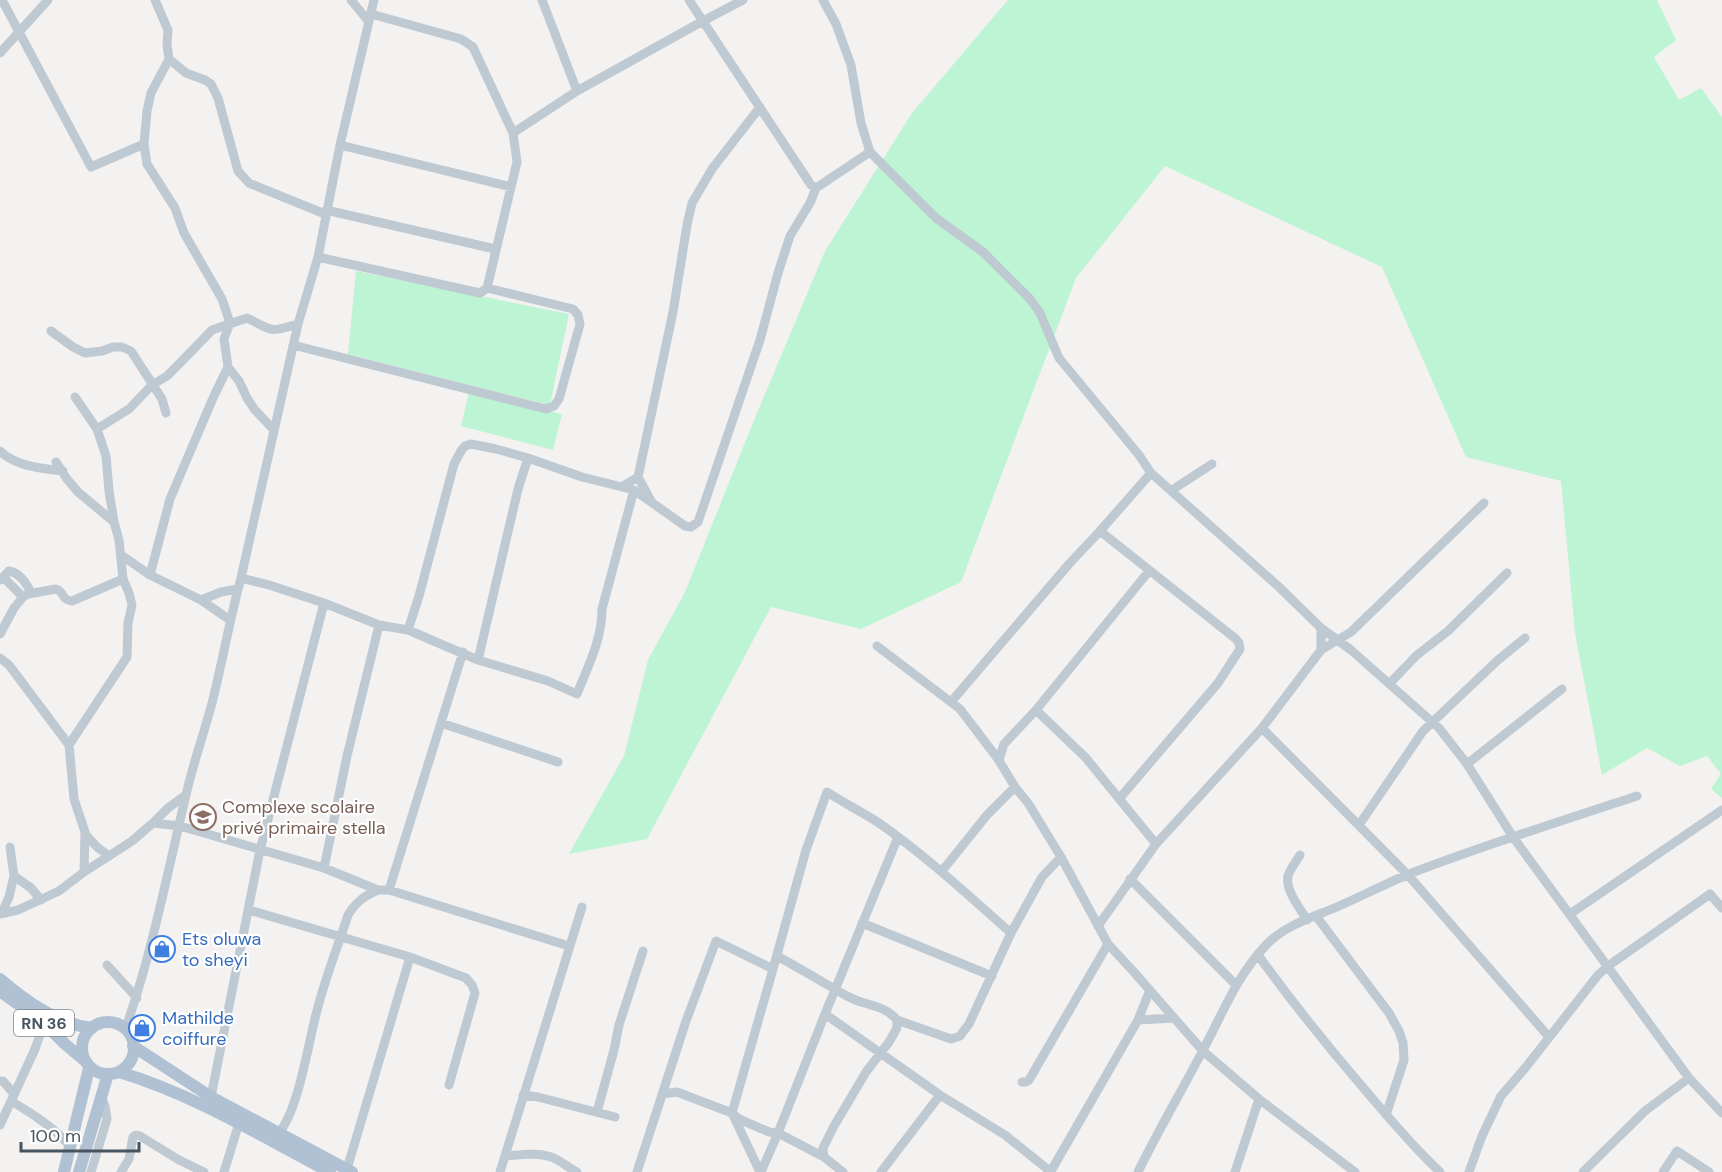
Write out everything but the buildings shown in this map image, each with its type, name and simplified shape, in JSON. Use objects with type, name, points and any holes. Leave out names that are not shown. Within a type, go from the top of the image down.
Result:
[{"type":"main road","name":"RN 36","points":[[0,979],[49,1014],[79,1026],[92,1028]]},
{"type":"main road","name":"RN 36","points":[[0,991],[44,1023],[87,1064],[102,1074],[114,1073],[151,1081],[239,1123],[330,1172]]},
{"type":"main road","name":"RN 36","points":[[87,1064],[82,1052],[82,1042],[92,1028],[101,1023],[109,1023],[125,1030]]},
{"type":"main road","points":[[79,1172],[101,1096],[114,1073],[129,1063],[133,1054],[132,1037],[125,1030]]},
{"type":"main road","points":[[133,1046],[211,1097],[349,1171]]},
{"type":"main road","points":[[64,1172],[87,1064]]},
{"type":"street","points":[[2,0],[91,167],[144,144]]},
{"type":"street","points":[[0,53],[48,0]]},
{"type":"street","points":[[155,0],[168,30],[169,58],[151,93],[147,111],[144,144],[147,164],[171,201],[184,233],[222,299],[230,323],[224,339],[228,367],[239,381],[255,410],[274,430]]},
{"type":"street","points":[[318,258],[480,293],[487,288],[516,162],[513,133],[468,43],[461,39],[370,18],[351,0]]},
{"type":"street","points":[[125,1030],[137,998],[186,795],[213,701],[293,345],[318,258],[340,145],[374,0]]},
{"type":"street","points":[[542,0],[577,91]]},
{"type":"street","points":[[689,0],[811,185],[816,188]]},
{"type":"street","points":[[513,133],[577,91],[743,0]]},
{"type":"street","points":[[823,0],[836,24],[851,65],[861,123],[870,152],[936,218],[983,252],[1030,299],[1040,313],[1059,358],[1139,455],[1151,473],[1278,586],[1321,628],[1352,650],[1433,722],[1467,764],[1513,837],[1689,1078],[1722,1113]]},
{"type":"street","points":[[169,58],[186,73],[212,84],[238,171],[249,183],[326,212],[495,249]]},
{"type":"street","points":[[652,502],[638,477],[673,312],[692,203],[712,169],[760,107]]},
{"type":"street","points":[[340,145],[511,187]]},
{"type":"street","points":[[408,630],[454,464],[465,446],[471,444],[528,458],[582,477],[623,486],[634,490],[685,526],[691,527],[698,522],[760,340],[790,236],[810,203],[816,188],[870,152]]},
{"type":"street","points":[[293,345],[546,410],[554,406],[559,399],[580,324],[578,315],[573,309],[487,288]]},
{"type":"street","points":[[97,429],[129,409],[152,385],[179,364],[212,330],[247,318],[275,331],[298,324]]},
{"type":"street","points":[[51,331],[85,354],[113,347],[122,347],[131,351],[162,399],[166,413]]},
{"type":"street","points":[[150,575],[170,499],[228,367]]},
{"type":"street","points":[[69,745],[127,657],[128,623],[132,605],[123,579],[119,540],[109,491],[106,456],[97,429],[75,397]]},
{"type":"street","points":[[0,451],[16,462],[63,471]]},
{"type":"street","points":[[478,660],[518,489],[528,458]]},
{"type":"street","points":[[56,462],[78,492],[114,522]]},
{"type":"street","points":[[1172,490],[1212,464]]},
{"type":"street","points":[[951,702],[1069,564],[1151,473]]},
{"type":"street","points":[[623,486],[638,477]]},
{"type":"street","points":[[241,578],[324,603],[378,625],[408,630],[478,660],[548,681],[577,694],[598,643],[602,626],[602,609],[634,490]]},
{"type":"street","points":[[1098,926],[1156,844],[1262,728],[1321,650],[1351,632],[1484,503]]},
{"type":"street","points":[[1100,531],[1236,639],[1240,649],[1218,683],[1119,799]]},
{"type":"street","points":[[121,555],[150,575],[201,600],[230,620]]},
{"type":"street","points":[[999,760],[1004,744],[1036,710],[1149,571]]},
{"type":"street","points":[[1390,683],[1448,631],[1507,573]]},
{"type":"street","points":[[2,578],[27,595]]},
{"type":"street","points":[[0,634],[14,608],[27,595],[56,589],[60,590],[67,600],[72,601],[123,579]]},
{"type":"street","points":[[201,600],[221,592],[238,589]]},
{"type":"street","points":[[211,1097],[260,850],[324,603]]},
{"type":"street","points":[[324,868],[347,756],[378,625]]},
{"type":"street","points":[[1321,628],[1321,650]]},
{"type":"street","points":[[1351,632],[1352,650]]},
{"type":"street","points":[[1359,825],[1423,731],[1498,660],[1525,638]]},
{"type":"street","points":[[878,646],[960,709],[1028,803],[1108,944],[1203,1051],[1259,1099],[1355,1172]]},
{"type":"street","points":[[389,890],[463,652]]},
{"type":"street","points":[[0,658],[9,665],[69,745],[74,799],[86,836],[109,856]]},
{"type":"street","points":[[1467,764],[1562,689]]},
{"type":"street","points":[[1036,710],[1086,758],[1156,844]]},
{"type":"street","points":[[441,723],[558,762]]},
{"type":"street","points":[[1262,728],[1408,875],[1549,1037]]},
{"type":"street","points":[[988,745],[1004,744]]},
{"type":"street","points":[[942,871],[987,815],[1015,787]]},
{"type":"street","points":[[760,1172],[732,1113],[803,860],[827,792],[878,822],[942,871],[1011,933]]},
{"type":"street","points":[[1,913],[18,910],[59,891],[132,841],[186,795]]},
{"type":"street","points":[[1138,1172],[1236,985],[1258,955],[1279,933],[1408,875],[1637,796]]},
{"type":"street","points":[[1570,914],[1722,810]]},
{"type":"street","points":[[153,823],[180,826],[324,868],[362,885],[378,890],[389,890],[569,946]]},
{"type":"street","points":[[84,872],[85,832]]},
{"type":"street","points":[[760,1172],[778,1133],[897,837]]},
{"type":"street","points":[[1,913],[9,897],[14,876],[10,847]]},
{"type":"street","points":[[1300,855],[1288,874],[1287,881],[1290,890],[1389,1013],[1403,1043],[1404,1060],[1386,1115]]},
{"type":"street","points":[[777,956],[849,998],[882,1008],[897,1020],[951,1039],[960,1036],[969,1024],[1011,933],[1042,877],[1060,857]]},
{"type":"street","points":[[14,876],[31,888],[41,900]]},
{"type":"street","points":[[1130,879],[1236,985]]},
{"type":"street","points":[[362,885],[365,896]]},
{"type":"street","points":[[279,1133],[285,1126],[292,1109],[318,1006],[348,915],[354,905],[365,896],[378,890]]},
{"type":"street","points":[[1469,1172],[1482,1136],[1501,1096],[1598,975],[1710,894],[1722,908]]},
{"type":"street","points":[[500,1172],[582,907]]},
{"type":"street","points":[[249,910],[410,957],[466,978],[472,984],[475,993],[449,1084]]},
{"type":"street","points":[[862,923],[992,976]]},
{"type":"street","points":[[637,1172],[686,1021],[716,940],[773,969]]},
{"type":"street","points":[[1022,1082],[1029,1080],[1108,944]]},
{"type":"street","points":[[597,1112],[619,1025],[644,951]]},
{"type":"street","points":[[1258,955],[1298,1009],[1386,1115],[1440,1172]]},
{"type":"street","points":[[349,1171],[410,957]]},
{"type":"street","points":[[107,965],[137,998]]},
{"type":"street","points":[[825,1014],[940,1095],[1005,1135],[1051,1172],[1138,1020],[1150,990]]},
{"type":"street","points":[[1138,1020],[1174,1018]]},
{"type":"street","points":[[824,1157],[823,1148],[834,1126],[866,1072],[895,1032],[897,1020]]},
{"type":"street","points":[[0,1125],[44,1023]]},
{"type":"street","points":[[21,1078],[2,1081],[13,1097],[59,1134],[70,1146]]},
{"type":"street","points":[[1583,1172],[1645,1111],[1689,1078]]},
{"type":"street","points":[[667,1079],[677,1092]]},
{"type":"street","points":[[662,1094],[677,1092],[732,1113],[739,1119],[769,1132],[778,1133],[824,1157],[843,1172]]},
{"type":"street","points":[[523,1095],[615,1117]]},
{"type":"street","points":[[881,1172],[940,1095]]},
{"type":"street","points":[[90,1172],[107,1119],[101,1096]]},
{"type":"street","points":[[1235,1172],[1259,1099]]},
{"type":"street","points":[[224,1172],[239,1123]]},
{"type":"street","points":[[121,1172],[129,1159],[133,1137],[136,1135],[204,1172]]},
{"type":"street","points":[[1663,1172],[1677,1150],[1709,1172]]},
{"type":"street","points":[[506,1156],[543,1155],[554,1158],[578,1172]]},
{"type":"green space","points":[[1008,0],[1657,0],[1676,40],[1654,57],[1679,100],[1701,88],[1722,117],[1722,798],[1711,789],[1721,774],[1707,756],[1680,766],[1647,748],[1602,775],[1575,633],[1561,481],[1466,457],[1382,267],[1165,166],[1076,278],[961,582],[861,629],[771,607],[647,839],[569,854],[624,756],[648,660],[685,592],[825,251],[912,113]]},
{"type":"green space","points":[[356,271],[569,314],[550,405],[348,354]]},
{"type":"green space","points":[[469,392],[562,414],[553,450],[461,426]]},
{"type":"place","name":"Complexe scolaire privé primaire stella","points":[[203,817]]},
{"type":"place","name":"Ets oluwa to sheyi","points":[[162,949]]},
{"type":"place","name":"Mathilde coiffure","points":[[142,1028]]}]
